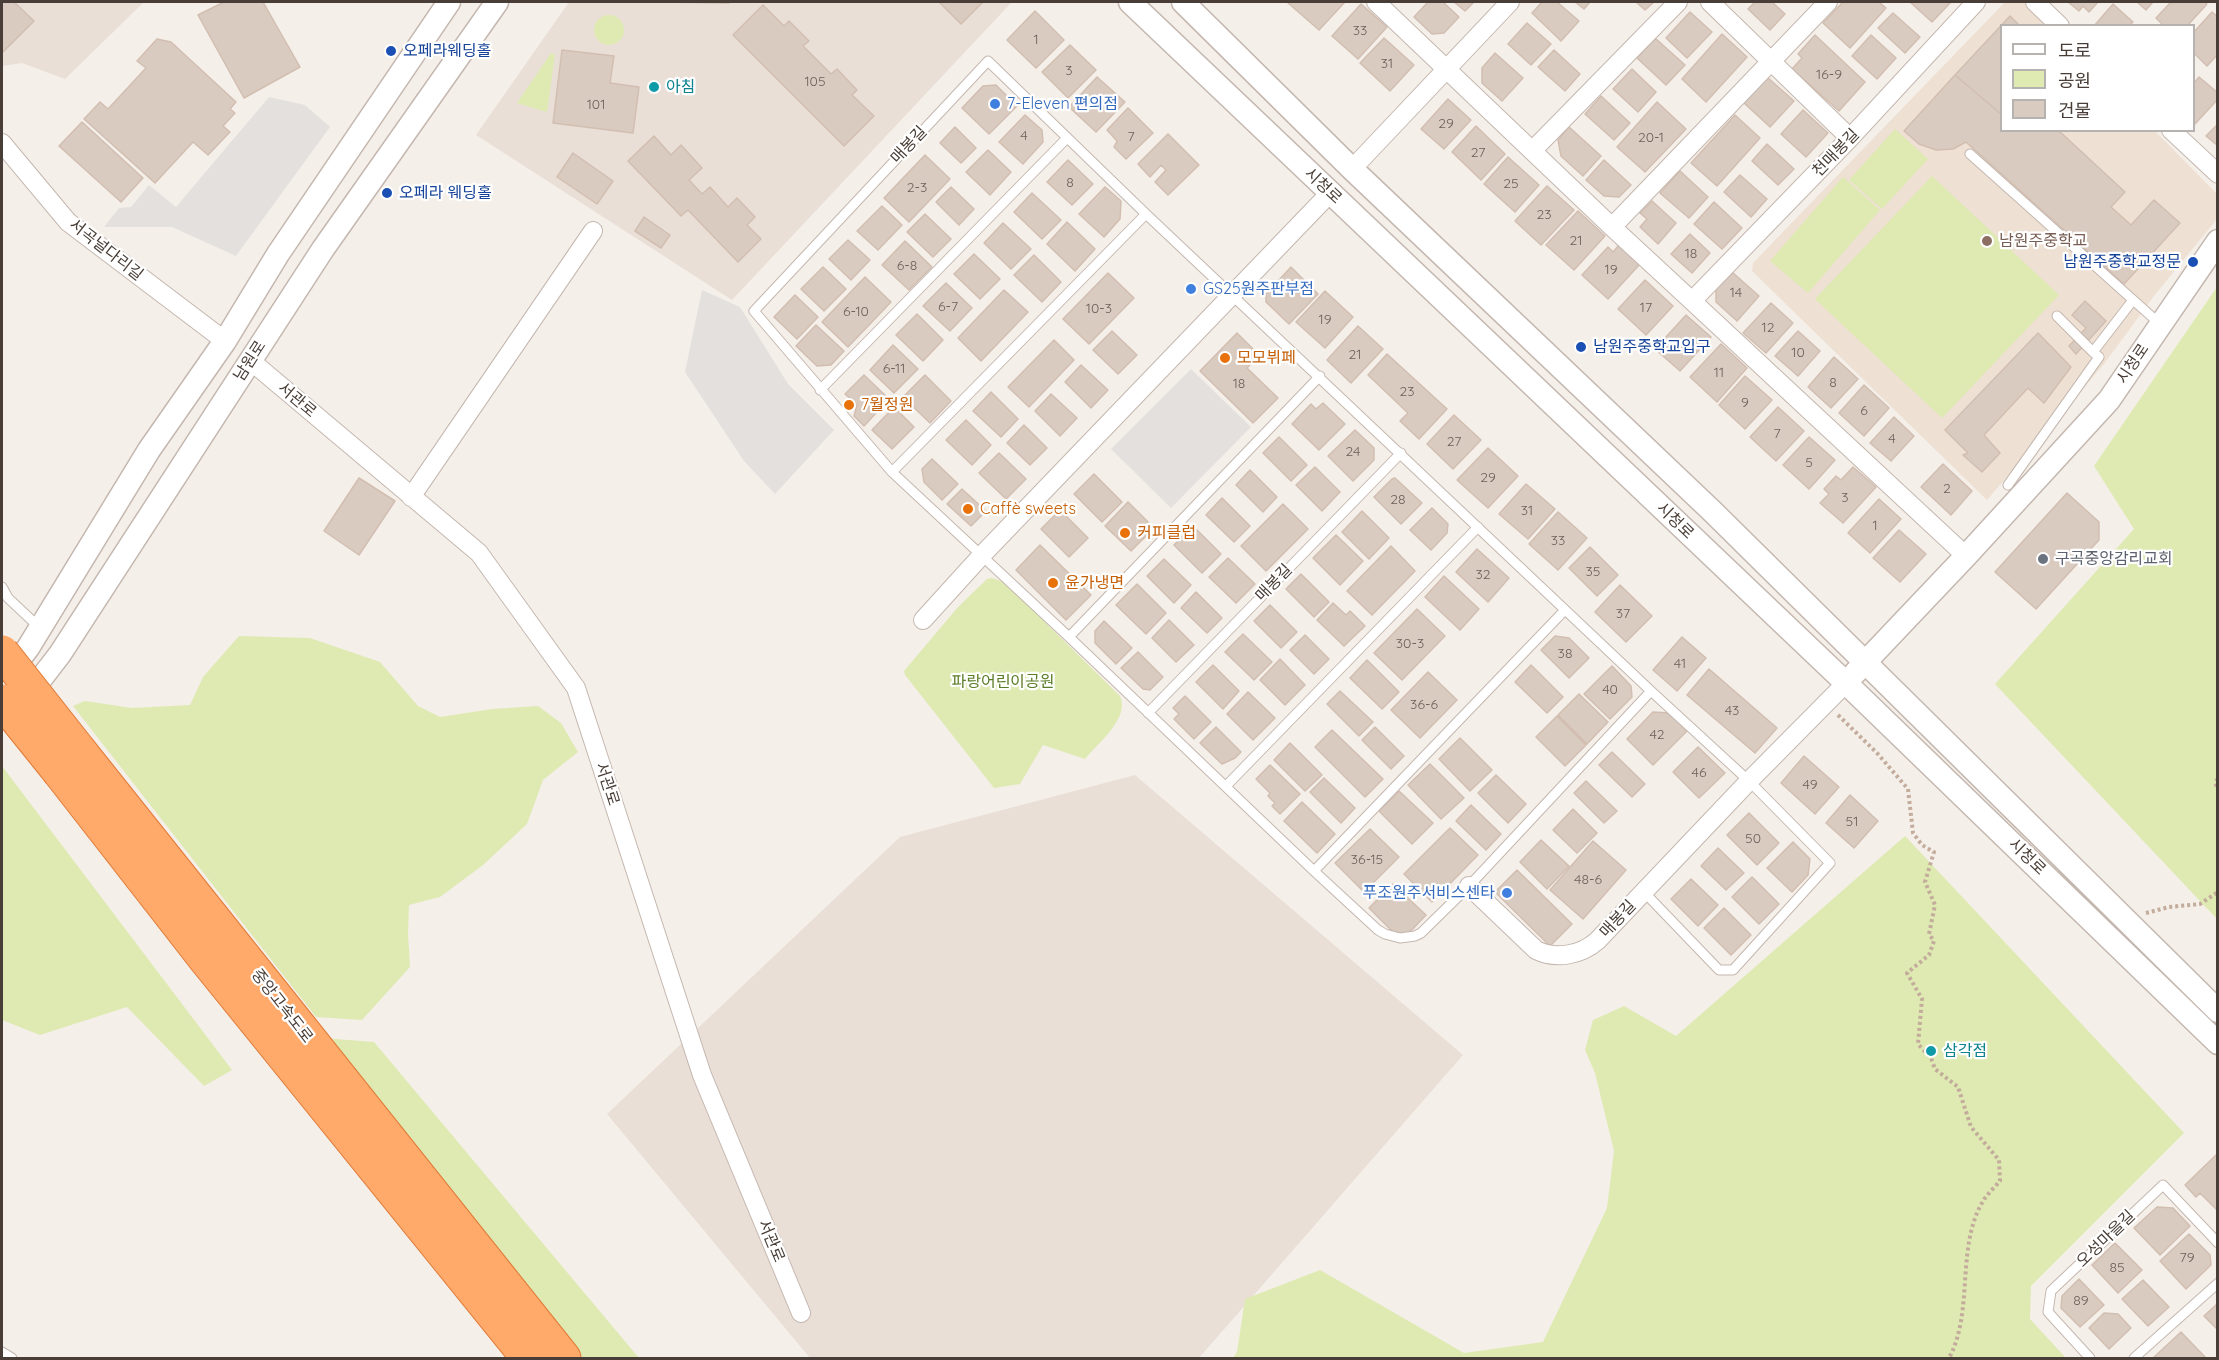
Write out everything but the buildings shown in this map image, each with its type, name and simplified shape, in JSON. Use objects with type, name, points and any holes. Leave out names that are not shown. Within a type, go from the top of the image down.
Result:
[{"type":"highway","name":"중앙고속도로","points":[[2,652],[70,762],[205,959],[528,1359]]},
{"type":"highway","name":"중앙고속도로","points":[[2,701],[70,762],[564,1359]]},
{"type":"street","name":"남원로","points":[[2,681],[28,648],[149,450],[225,341],[278,254],[449,2]]},
{"type":"street","name":"남원로","points":[[2,718],[40,680],[60,654],[323,249],[497,2]]},
{"type":"street","name":"시청로","points":[[1130,2],[1846,683],[2217,1043]]},
{"type":"street","name":"시청로","points":[[1183,2],[1353,169],[1696,496],[2217,1011]]},
{"type":"street","points":[[1376,2],[1612,227],[1966,556]]},
{"type":"street","points":[[923,620],[982,555],[1233,295],[1510,2]]},
{"type":"street","points":[[1532,151],[1678,2]]},
{"type":"street","points":[[1710,2],[1850,138]]},
{"type":"street","points":[[1612,227],[1827,2]]},
{"type":"street","name":"천매봉길","points":[[1692,301],[1850,138],[1976,2]]},
{"type":"street","points":[[2035,2],[2058,24]]},
{"type":"street","points":[[2173,132],[2217,174]]},
{"type":"street","name":"서곡널다리길","points":[[2,143],[68,222],[225,341]]},
{"type":"street","points":[[411,497],[593,231]]},
{"type":"street","name":"시청로","points":[[1865,662],[2109,400],[2217,241]]},
{"type":"street","points":[[225,341],[251,361]]},
{"type":"street","name":"서관로","points":[[251,361],[479,553],[576,688],[702,1075],[801,1313]]},
{"type":"street","points":[[1749,781],[1865,662]]},
{"type":"street","name":"매봉길","points":[[1469,886],[1536,950],[1546,955],[1572,954],[1591,946],[1749,781]]},
{"type":"lane","name":"매봉길","points":[[820,390],[754,311],[988,61],[1564,611],[1749,781],[1830,863],[1733,970],[1719,970],[1644,892]]},
{"type":"lane","points":[[1068,138],[820,390],[892,472],[1069,636],[1378,930],[1400,938],[1422,933],[1652,691]]},
{"type":"lane","points":[[1970,154],[2160,324]]},
{"type":"lane","points":[[892,472],[1146,214]]},
{"type":"lane","points":[[2093,352],[2133,300]]},
{"type":"lane","points":[[2008,485],[2099,357],[2057,316]]},
{"type":"lane","points":[[1069,636],[1320,376]]},
{"type":"lane","name":"매봉길","points":[[1148,713],[1401,453]]},
{"type":"lane","points":[[1226,786],[1478,527]]},
{"type":"lane","points":[[2,587],[8,598],[40,628]]},
{"type":"lane","points":[[1314,871],[1564,611]]},
{"type":"lane","name":"오성마을길","points":[[2090,1359],[2048,1312],[2051,1291],[2163,1185],[2217,1243]]},
{"type":"lane","points":[[2134,1359],[2217,1283]]},
{"type":"lane","points":[[2,1353],[12,1359]]},
{"type":"path","points":[[1827,703],[1877,753],[1908,789],[1913,833],[1922,845],[1934,852],[1925,882],[1935,905],[1929,934],[1934,941],[1929,955],[1907,973],[1922,999],[1918,1044],[1930,1058],[1935,1069],[1958,1087],[1971,1127],[2000,1160],[2000,1181],[1982,1202],[1972,1227],[1960,1332],[1949,1359]]},
{"type":"path","points":[[2217,779],[2215,782],[2217,790]]},
{"type":"path","points":[[2125,919],[2169,907],[2200,904],[2217,892]]},
{"type":"shaded area","points":[[2,2],[144,2],[65,79],[22,63],[2,66]]},
{"type":"shaded area","points":[[569,2],[1012,2],[732,300],[476,135]]},
{"type":"shaded area","name":"남원주중학교","points":[[2005,2],[2027,2],[2050,24],[2000,24],[2000,132],[2156,132],[2217,194],[2217,219],[2154,296],[2104,364],[1987,500],[1752,271],[1753,263]]},
{"type":"shaded area","points":[[269,97],[305,105],[330,127],[236,256],[172,227],[104,227],[119,208],[131,207],[149,185],[176,207]]},
{"type":"shaded area","points":[[702,290],[740,307],[788,384],[834,430],[775,494],[744,461],[685,372]]},
{"type":"shaded area","points":[[1191,369],[1251,427],[1171,508],[1111,449]]},
{"type":"shaded area","points":[[1135,775],[1463,1055],[1199,1358],[810,1358],[607,1114],[900,837]]},
{"type":"green space","points":[[609,15],[620,19],[624,30],[620,41],[609,45],[598,41],[594,30],[598,19]]},
{"type":"green space","points":[[551,53],[555,55],[547,112],[517,103]]},
{"type":"green space","points":[[1895,129],[1928,159],[1882,209],[1849,180]]},
{"type":"green space","points":[[1932,176],[2059,295],[1942,418],[1815,299]]},
{"type":"green space","points":[[1843,177],[1880,210],[1808,293],[1770,261]]},
{"type":"green space","points":[[2217,287],[2218,919],[1995,684],[2134,529],[2094,466]]},
{"type":"green space","name":"파랑어린이공원","points":[[992,578],[1004,582],[1120,696],[1122,704],[1117,721],[1085,759],[1043,745],[1020,784],[994,788],[904,671],[958,607],[987,579]]},
{"type":"green space","points":[[239,636],[310,638],[380,662],[418,706],[440,717],[492,709],[538,706],[561,723],[578,752],[543,780],[527,824],[483,865],[440,897],[409,905],[410,967],[362,1020],[316,1017],[73,706],[85,701],[132,708],[190,705],[203,677]]},
{"type":"green space","points":[[2,766],[232,1070],[204,1086],[127,1007],[40,1035],[2,1020]]},
{"type":"green space","points":[[1905,836],[2184,1133],[2031,1286],[2030,1319],[2066,1358],[1233,1358],[1237,1352],[1245,1299],[1320,1270],[1464,1353],[1543,1342],[1607,1208],[1614,1151],[1595,1073],[1585,1050],[1593,1020],[1624,1006],[1676,1036]]},
{"type":"green space","points":[[297,1036],[374,1042],[639,1358],[548,1358]]},
{"type":"place","name":"오페라웨딩홀","points":[[391,51]]},
{"type":"place","name":"아침","points":[[654,87]]},
{"type":"place","name":"7-Eleven 편의점","points":[[995,104]]},
{"type":"place","name":"오페라 웨딩홀","points":[[387,193]]},
{"type":"place","name":"남원주중학교","points":[[1987,241]]},
{"type":"place","name":"남원주중학교정문","points":[[2193,262]]},
{"type":"place","name":"GS25원주판부점","points":[[1191,289]]},
{"type":"place","name":"남원주중학교입구","points":[[1581,347]]},
{"type":"place","name":"모모뷔페","points":[[1225,358]]},
{"type":"place","name":"7월정원","points":[[849,405]]},
{"type":"place","name":"Caffè sweets","points":[[968,509]]},
{"type":"place","name":"커피클럽","points":[[1125,533]]},
{"type":"place","name":"구곡중앙감리교회","points":[[2043,559]]},
{"type":"place","name":"윤가냉면","points":[[1053,583]]},
{"type":"place","name":"푸조원주서비스센타","points":[[1507,893]]},
{"type":"place","name":"삼각점","points":[[1931,1051]]}]
